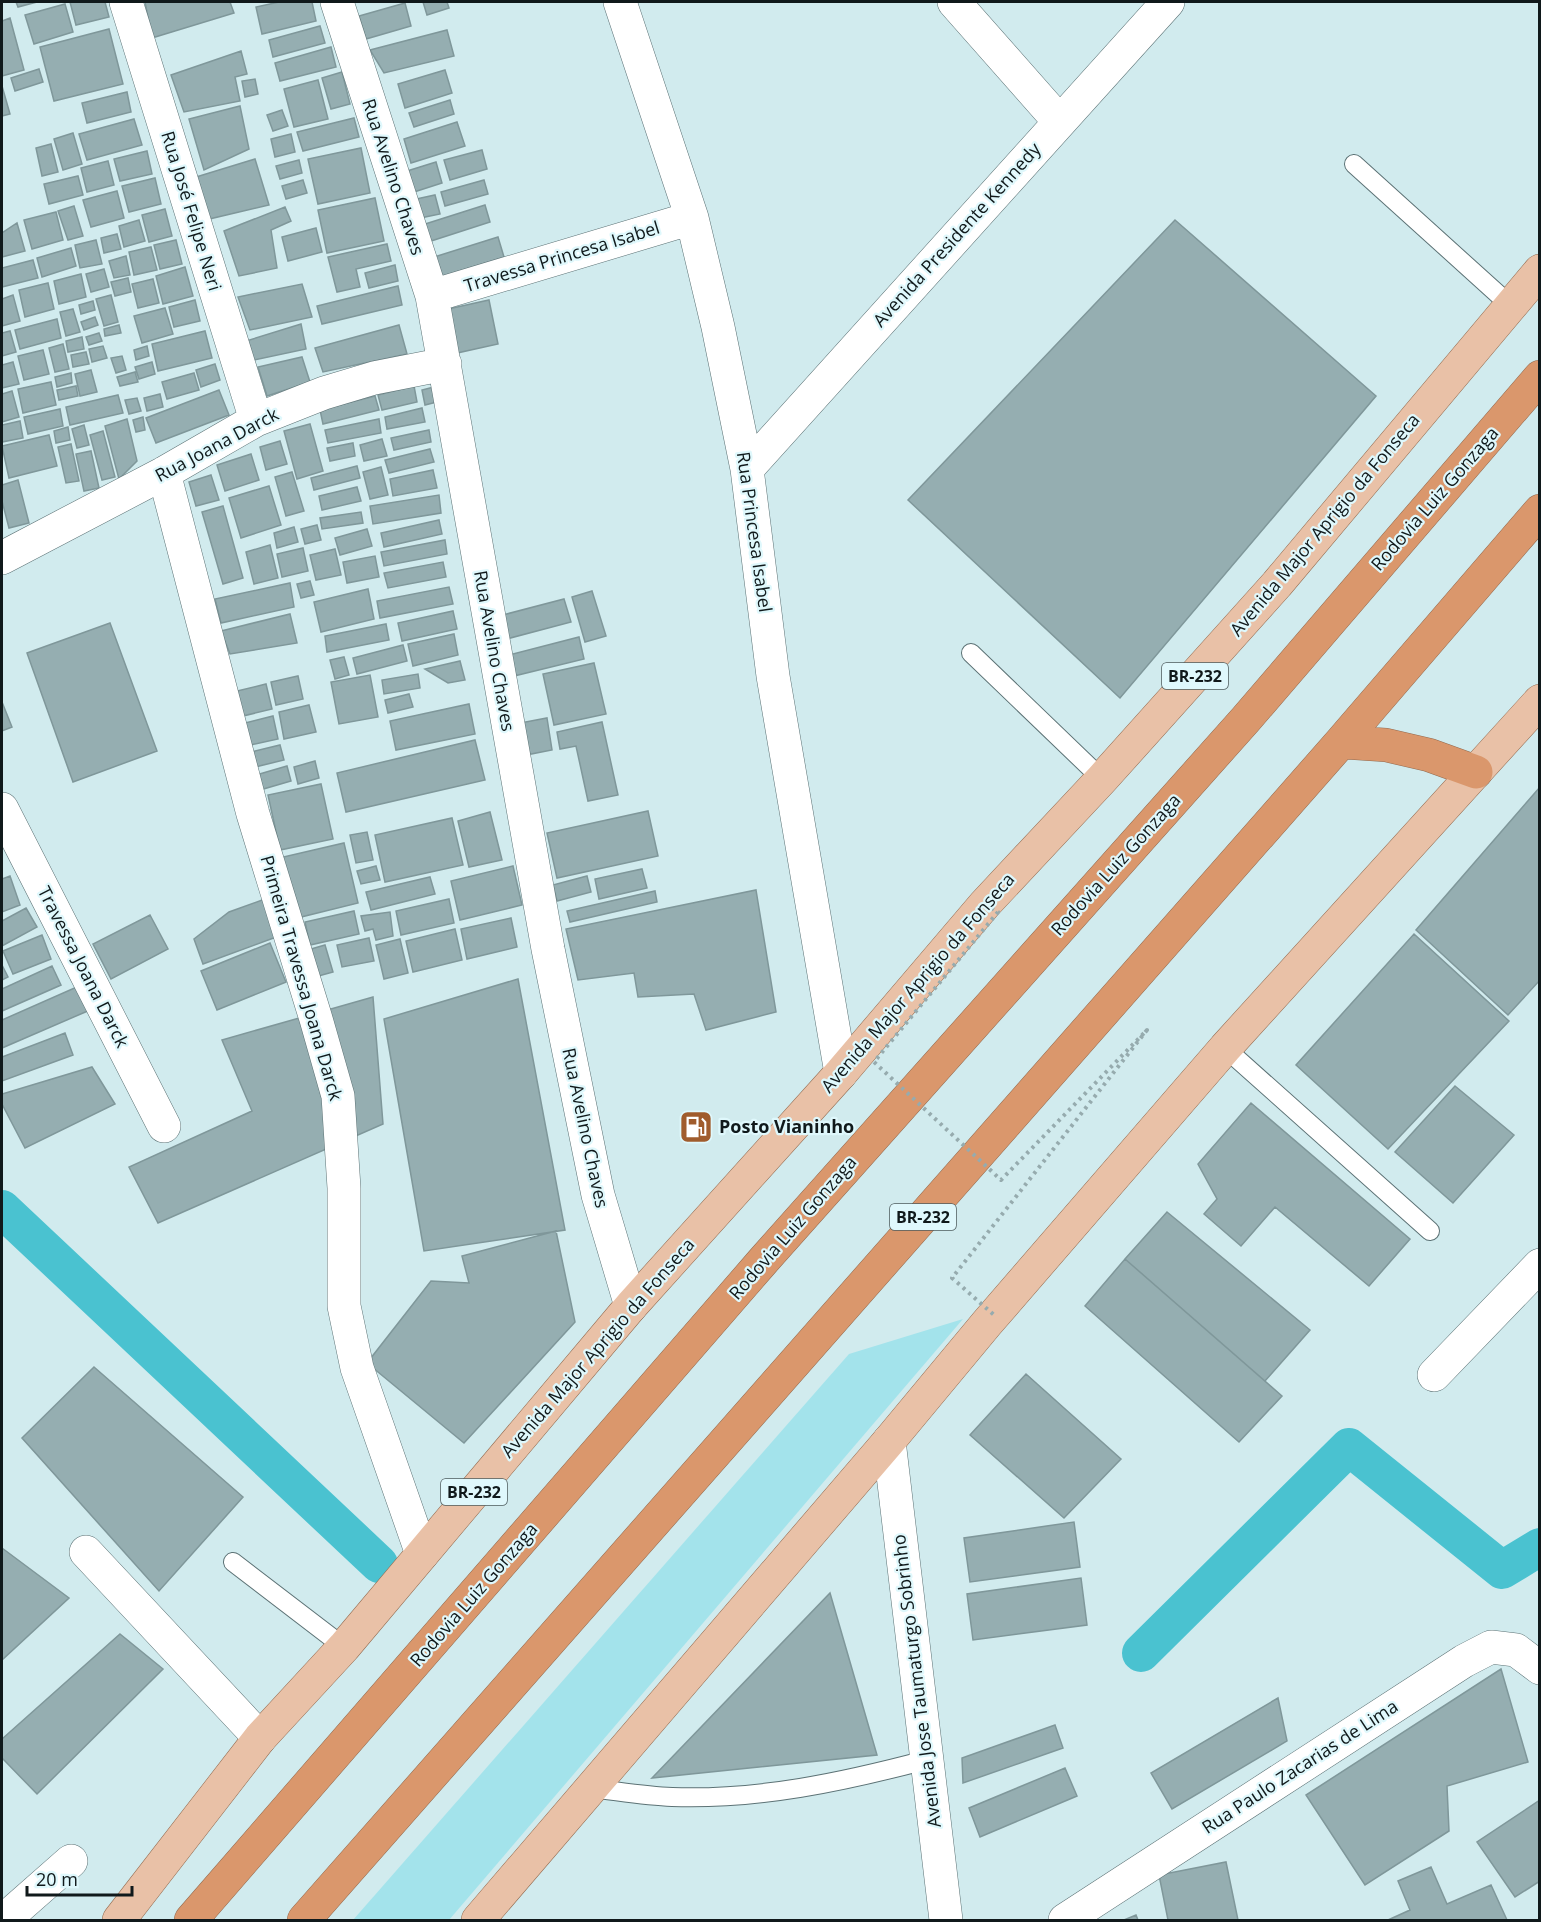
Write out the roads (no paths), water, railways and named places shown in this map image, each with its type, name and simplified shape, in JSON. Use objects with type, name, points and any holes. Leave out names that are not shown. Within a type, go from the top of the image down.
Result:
[{"type":"highway","name":"Rodovia Luiz Gonzaga","points":[[191,1920],[763,1261],[1246,719],[1539,377]]},
{"type":"highway","name":"BR-232","points":[[304,1920],[1341,741],[1539,511]]},
{"type":"highway","points":[[1341,741],[1386,745],[1429,755],[1476,772]]},
{"type":"main road","name":"Avenida Major Aprigio da Fonseca","points":[[118,1920],[260,1737],[344,1647],[631,1306],[841,1073],[985,904],[1102,779],[1277,584],[1539,271]]},
{"type":"main road","points":[[477,1920],[1225,1048],[1539,701]]},
{"type":"street","name":"Rua José Felipe Neri","points":[[126,2],[256,420]]},
{"type":"street","name":"Rua Avelino Chaves","points":[[337,2],[432,296],[548,949],[598,1195],[631,1306]]},
{"type":"street","name":"Rua Princesa Isabel","points":[[620,2],[692,218],[718,327],[747,469],[773,676],[841,1073]]},
{"type":"street","points":[[954,2],[1059,121]]},
{"type":"street","name":"Avenida Presidente Kennedy","points":[[747,469],[1168,2]]},
{"type":"street","name":"Travessa Princesa Isabel","points":[[432,296],[692,218]]},
{"type":"street","name":"Rua Joana Darck","points":[[2,558],[164,473],[256,420],[324,393],[354,384],[445,364]]},
{"type":"street","name":"Primeira Travessa Joana Darck","points":[[164,473],[253,814],[338,1096],[344,1188],[344,1306],[357,1368],[422,1554]]},
{"type":"street","name":"Travessa Joana Darck","points":[[2,809],[164,1126]]},
{"type":"street","points":[[1434,1375],[1539,1265]]},
{"type":"street","name":"Avenida Jose Taumaturgo Sobrinho","points":[[889,1441],[946,1920]]},
{"type":"street","points":[[86,1552],[260,1737]]},
{"type":"street","name":"Rua Paulo Zacarias de Lima","points":[[1065,1920],[1464,1661],[1491,1647],[1515,1650],[1539,1668]]},
{"type":"street","points":[[4,1920],[71,1861]]},
{"type":"lane","points":[[1354,164],[1510,305]]},
{"type":"lane","points":[[971,653],[1102,779]]},
{"type":"lane","points":[[1225,1048],[1430,1231]]},
{"type":"lane","points":[[233,1562],[344,1647]]},
{"type":"lane","points":[[590,1788],[670,1797],[736,1796],[780,1792],[857,1778],[927,1760]]},
{"type":"waterway","points":[[2,1209],[379,1564]]},
{"type":"waterway","points":[[1141,1653],[1349,1447],[1502,1570],[1540,1547]]},
{"type":"place","name":"Posto Vianinho","points":[[696,1127]]}]
